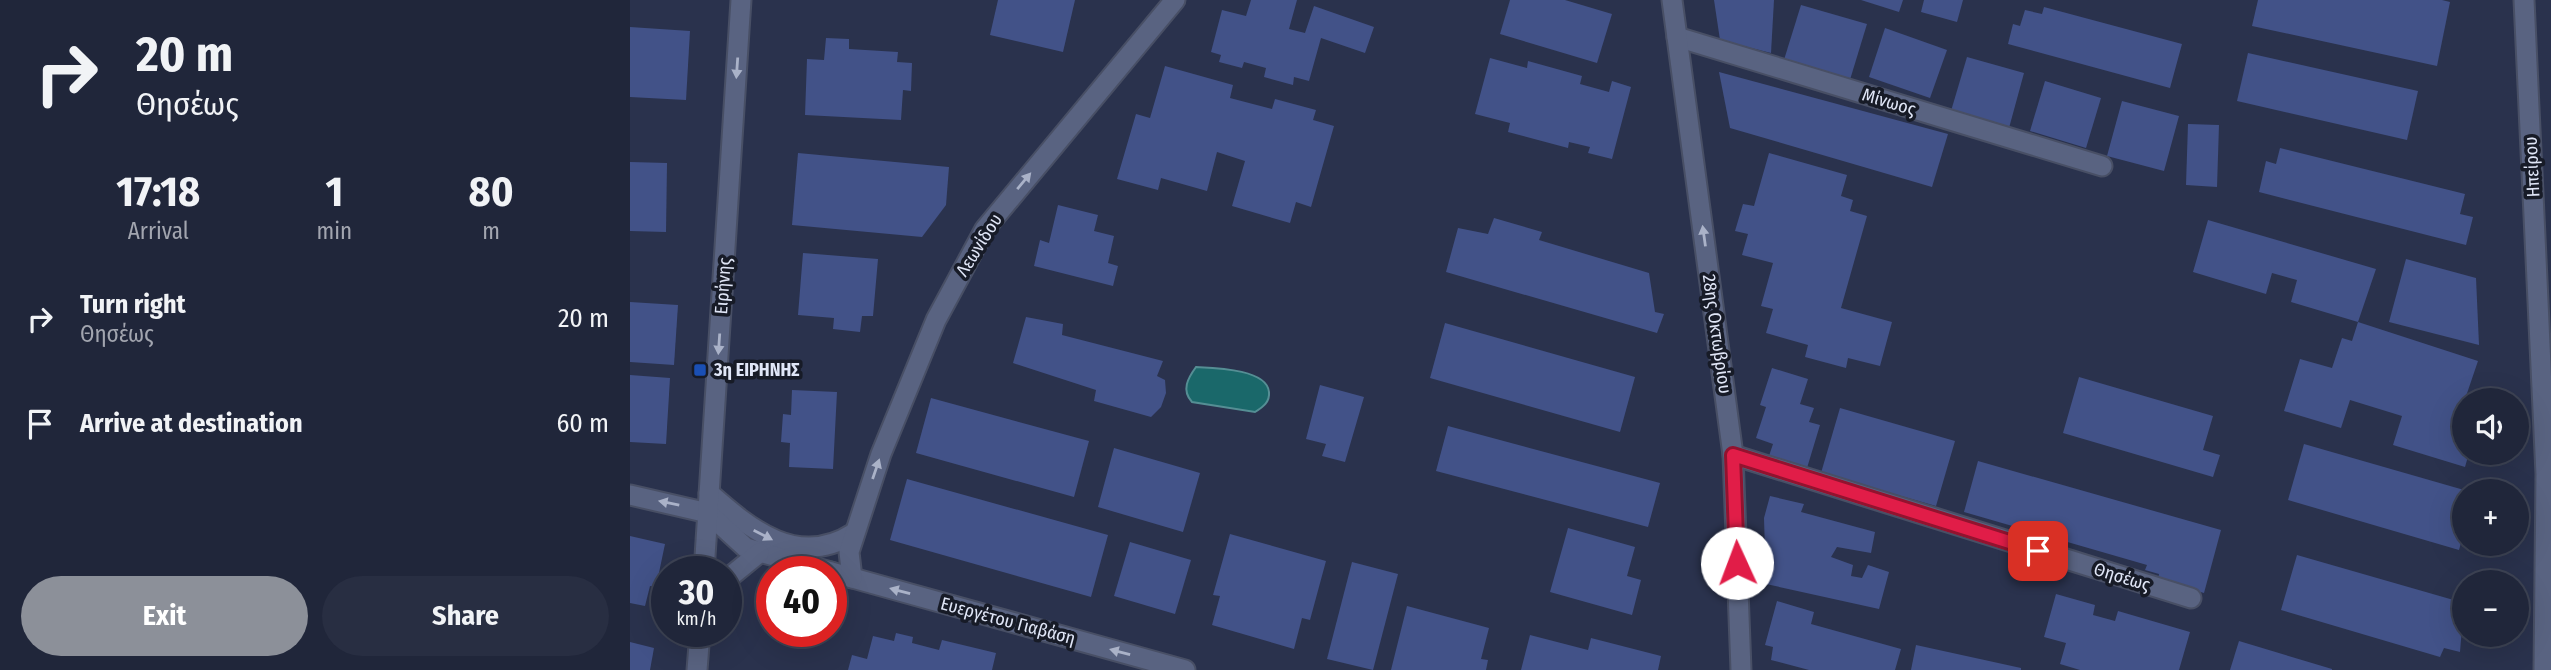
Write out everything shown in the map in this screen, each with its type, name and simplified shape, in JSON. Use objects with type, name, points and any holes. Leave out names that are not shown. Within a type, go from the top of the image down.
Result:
[{"type":"street","name":"Ειρήνης","points":[[705,556],[741,0]]},
{"type":"street","name":"Λεωνίδου","points":[[852,578],[849,562],[854,533],[881,454],[936,320],[985,229],[1175,0]]},
{"type":"street","name":"28ης Οκτωβρίου","points":[[1672,0],[1733,455],[1741,670]]},
{"type":"street","name":"Ηπείρου","points":[[2524,0],[2546,474],[2544,670]]},
{"type":"street","name":"Μίνωος","points":[[1677,37],[2102,166]]},
{"type":"street","name":"Θησέως","points":[[1733,455],[2191,598]]},
{"type":"street","points":[[709,493],[752,529],[774,540],[822,548],[837,544],[854,533]]},
{"type":"street","name":"Ευεργέτου Γιαβάση","points":[[630,495],[708,513],[746,548],[770,556]]},
{"type":"street","points":[[742,567],[759,553]]},
{"type":"street","name":"Ευεργέτου Γιαβάση","points":[[847,577],[1185,670]]},
{"type":"street","points":[[697,670],[699,647]]},
{"type":"shaded area","points":[[1196,367],[1250,374],[1266,384],[1269,392],[1267,401],[1255,412],[1192,402],[1186,389]]},
{"type":"building","points":[[998,0],[1075,0],[1063,52],[990,35]]},
{"type":"building","points":[[1251,0],[1297,0],[1289,29],[1305,33],[1314,6],[1374,27],[1365,53],[1321,38],[1309,81],[1294,77],[1293,85],[1264,77],[1266,68],[1244,62],[1242,68],[1219,62],[1221,55],[1211,52],[1222,10],[1246,16]]},
{"type":"building","points":[[1510,0],[1565,0],[1612,14],[1597,63],[1500,34]]},
{"type":"building","points":[[1714,0],[1774,0],[1771,53],[1720,40]]},
{"type":"building","points":[[1861,0],[1903,0],[1899,12]]},
{"type":"building","points":[[1924,0],[1963,0],[1957,22],[1921,12]]},
{"type":"building","points":[[2258,0],[2450,2],[2437,66],[2252,26]]},
{"type":"building","points":[[1801,5],[1867,24],[1849,83],[1783,63]]},
{"type":"building","points":[[2044,7],[2182,44],[2170,88],[2008,44],[2013,24],[2020,26],[2025,10],[2042,14]]},
{"type":"building","points":[[630,27],[690,31],[686,100],[630,97]]},
{"type":"building","points":[[1885,28],[1947,50],[1930,98],[1869,77]]},
{"type":"building","points":[[826,38],[849,39],[849,49],[898,52],[897,62],[912,63],[911,91],[903,90],[901,120],[805,115],[807,59],[824,60]]},
{"type":"building","points":[[2248,53],[2418,91],[2407,140],[2237,101]]},
{"type":"building","points":[[1967,57],[2024,73],[2009,128],[1951,111]]},
{"type":"building","points":[[1490,58],[1527,68],[1528,61],[1582,76],[1580,84],[1609,92],[1612,81],[1631,87],[1612,159],[1588,153],[1590,147],[1569,142],[1568,148],[1508,132],[1510,123],[1475,114]]},
{"type":"building","points":[[1165,66],[1233,85],[1230,98],[1272,109],[1275,99],[1316,110],[1313,120],[1334,126],[1311,207],[1296,202],[1290,223],[1232,206],[1245,161],[1217,152],[1207,191],[1161,178],[1158,190],[1117,179],[1136,114],[1150,118]]},
{"type":"building","points":[[1719,72],[1948,134],[1932,187],[1730,128]]},
{"type":"building","points":[[2045,81],[2101,98],[2086,148],[2030,131]]},
{"type":"building","points":[[2122,101],[2179,116],[2164,171],[2107,156]]},
{"type":"building","points":[[2188,124],[2219,125],[2217,187],[2186,185]]},
{"type":"building","points":[[2280,148],[2465,194],[2460,214],[2473,217],[2466,245],[2259,192],[2266,161],[2276,164]]},
{"type":"building","points":[[798,153],[949,167],[946,205],[922,237],[792,225]]},
{"type":"building","points":[[1769,153],[1847,175],[1841,196],[1853,200],[1850,211],[1867,216],[1841,308],[1892,322],[1880,366],[1848,358],[1846,368],[1805,357],[1808,345],[1766,333],[1773,309],[1761,306],[1773,263],[1742,255],[1748,234],[1735,231],[1743,204],[1754,206]]},
{"type":"building","points":[[630,162],[667,163],[666,232],[630,231]]},
{"type":"building","points":[[1058,205],[1098,215],[1094,231],[1114,236],[1108,263],[1118,266],[1113,286],[1034,266],[1040,240],[1049,243]]},
{"type":"building","points":[[1494,218],[1542,232],[1539,240],[1649,273],[1655,312],[1664,314],[1657,333],[1446,272],[1458,228],[1488,234]]},
{"type":"building","points":[[2208,220],[2376,269],[2358,322],[2291,302],[2297,280],[2272,273],[2266,294],[2193,272]]},
{"type":"building","points":[[803,253],[878,259],[873,316],[862,316],[860,332],[833,329],[834,318],[798,315]]},
{"type":"building","points":[[2406,259],[2476,278],[2479,345],[2389,322]]},
{"type":"building","points":[[630,302],[678,305],[674,365],[630,362]]},
{"type":"building","points":[[1026,317],[1063,324],[1062,335],[1163,361],[1157,376],[1165,380],[1166,393],[1161,407],[1151,417],[1094,401],[1096,390],[1013,363]]},
{"type":"building","points":[[2358,322],[2478,361],[2469,388],[2452,388],[2452,463],[2393,445],[2402,416],[2350,400],[2341,428],[2284,411],[2300,359],[2332,368],[2342,338],[2352,341]]},
{"type":"building","points":[[1445,323],[1635,377],[1620,432],[1430,378]]},
{"type":"building","points":[[1772,368],[1808,379],[1800,404],[1814,408],[1809,422],[1820,425],[1807,468],[1769,456],[1773,444],[1756,438],[1766,407],[1760,405]]},
{"type":"building","points":[[630,375],[670,378],[666,444],[630,442]]},
{"type":"building","points":[[2079,377],[2213,416],[2203,450],[2220,455],[2213,477],[2063,433]]},
{"type":"building","points":[[1320,385],[1364,397],[1345,462],[1322,456],[1326,444],[1306,439]]},
{"type":"building","points":[[792,390],[837,392],[833,469],[789,467],[790,443],[781,442],[783,414],[791,415]]},
{"type":"building","points":[[931,398],[1089,441],[1074,497],[916,453]]},
{"type":"building","points":[[1840,408],[1955,441],[1936,506],[1821,473]]},
{"type":"building","points":[[1448,426],[1660,483],[1648,527],[1436,471]]},
{"type":"building","points":[[2304,444],[2452,487],[2452,548],[2288,500]]},
{"type":"building","points":[[1114,448],[1200,473],[1183,532],[1098,507]]},
{"type":"building","points":[[1978,461],[2221,530],[2204,593],[2158,580],[2159,574],[2145,570],[2147,565],[1964,512]]},
{"type":"building","points":[[907,479],[1108,535],[1091,597],[890,540]]},
{"type":"building","points":[[1770,496],[1804,504],[1801,512],[1875,532],[1871,553],[1837,547],[1831,557],[1853,565],[1851,576],[1862,578],[1868,565],[1889,572],[1879,609],[1766,584],[1764,518]]},
{"type":"building","points":[[1568,528],[1635,547],[1627,576],[1641,580],[1632,615],[1550,592]]},
{"type":"building","points":[[1230,534],[1326,561],[1310,620],[1302,618],[1294,649],[1212,625],[1220,596],[1213,595]]},
{"type":"building","points":[[630,536],[665,544],[662,556],[651,556],[651,586],[645,606],[630,603]]},
{"type":"building","points":[[1130,542],[1191,560],[1175,614],[1114,596]]},
{"type":"building","points":[[2297,555],[2452,600],[2452,647],[2460,647],[2460,652],[2444,648],[2440,657],[2281,610]]},
{"type":"building","points":[[1352,562],[1398,574],[1373,670],[1327,659]]},
{"type":"building","points":[[2056,594],[2095,605],[2093,615],[2115,621],[2118,611],[2190,632],[2179,670],[2080,670],[2060,664],[2066,643],[2044,637]]},
{"type":"building","points":[[1777,601],[1814,612],[1811,624],[1901,649],[1895,670],[1809,670],[1771,660],[1773,647],[1765,645]]},
{"type":"building","points":[[1407,606],[1489,628],[1481,659],[1488,660],[1486,670],[1391,670]]},
{"type":"building","points":[[896,633],[913,637],[912,643],[939,650],[942,640],[996,653],[992,670],[848,670],[852,655],[867,659],[873,636],[894,641]]},
{"type":"building","points":[[1530,635],[1588,650],[1591,638],[1661,656],[1658,670],[1521,670]]},
{"type":"building","points":[[2239,641],[2332,669],[2332,670],[2230,670]]},
{"type":"building","points":[[630,642],[654,648],[650,670],[630,670]]},
{"type":"building","points":[[1916,645],[2021,668],[2021,670],[1911,670]]},
{"type":"place","name":"3η ΕΙΡΗΝΗΣ","points":[[700,370]]},
{"type":"route","points":[[1737,563],[1733,455],[2038,551]]}]
